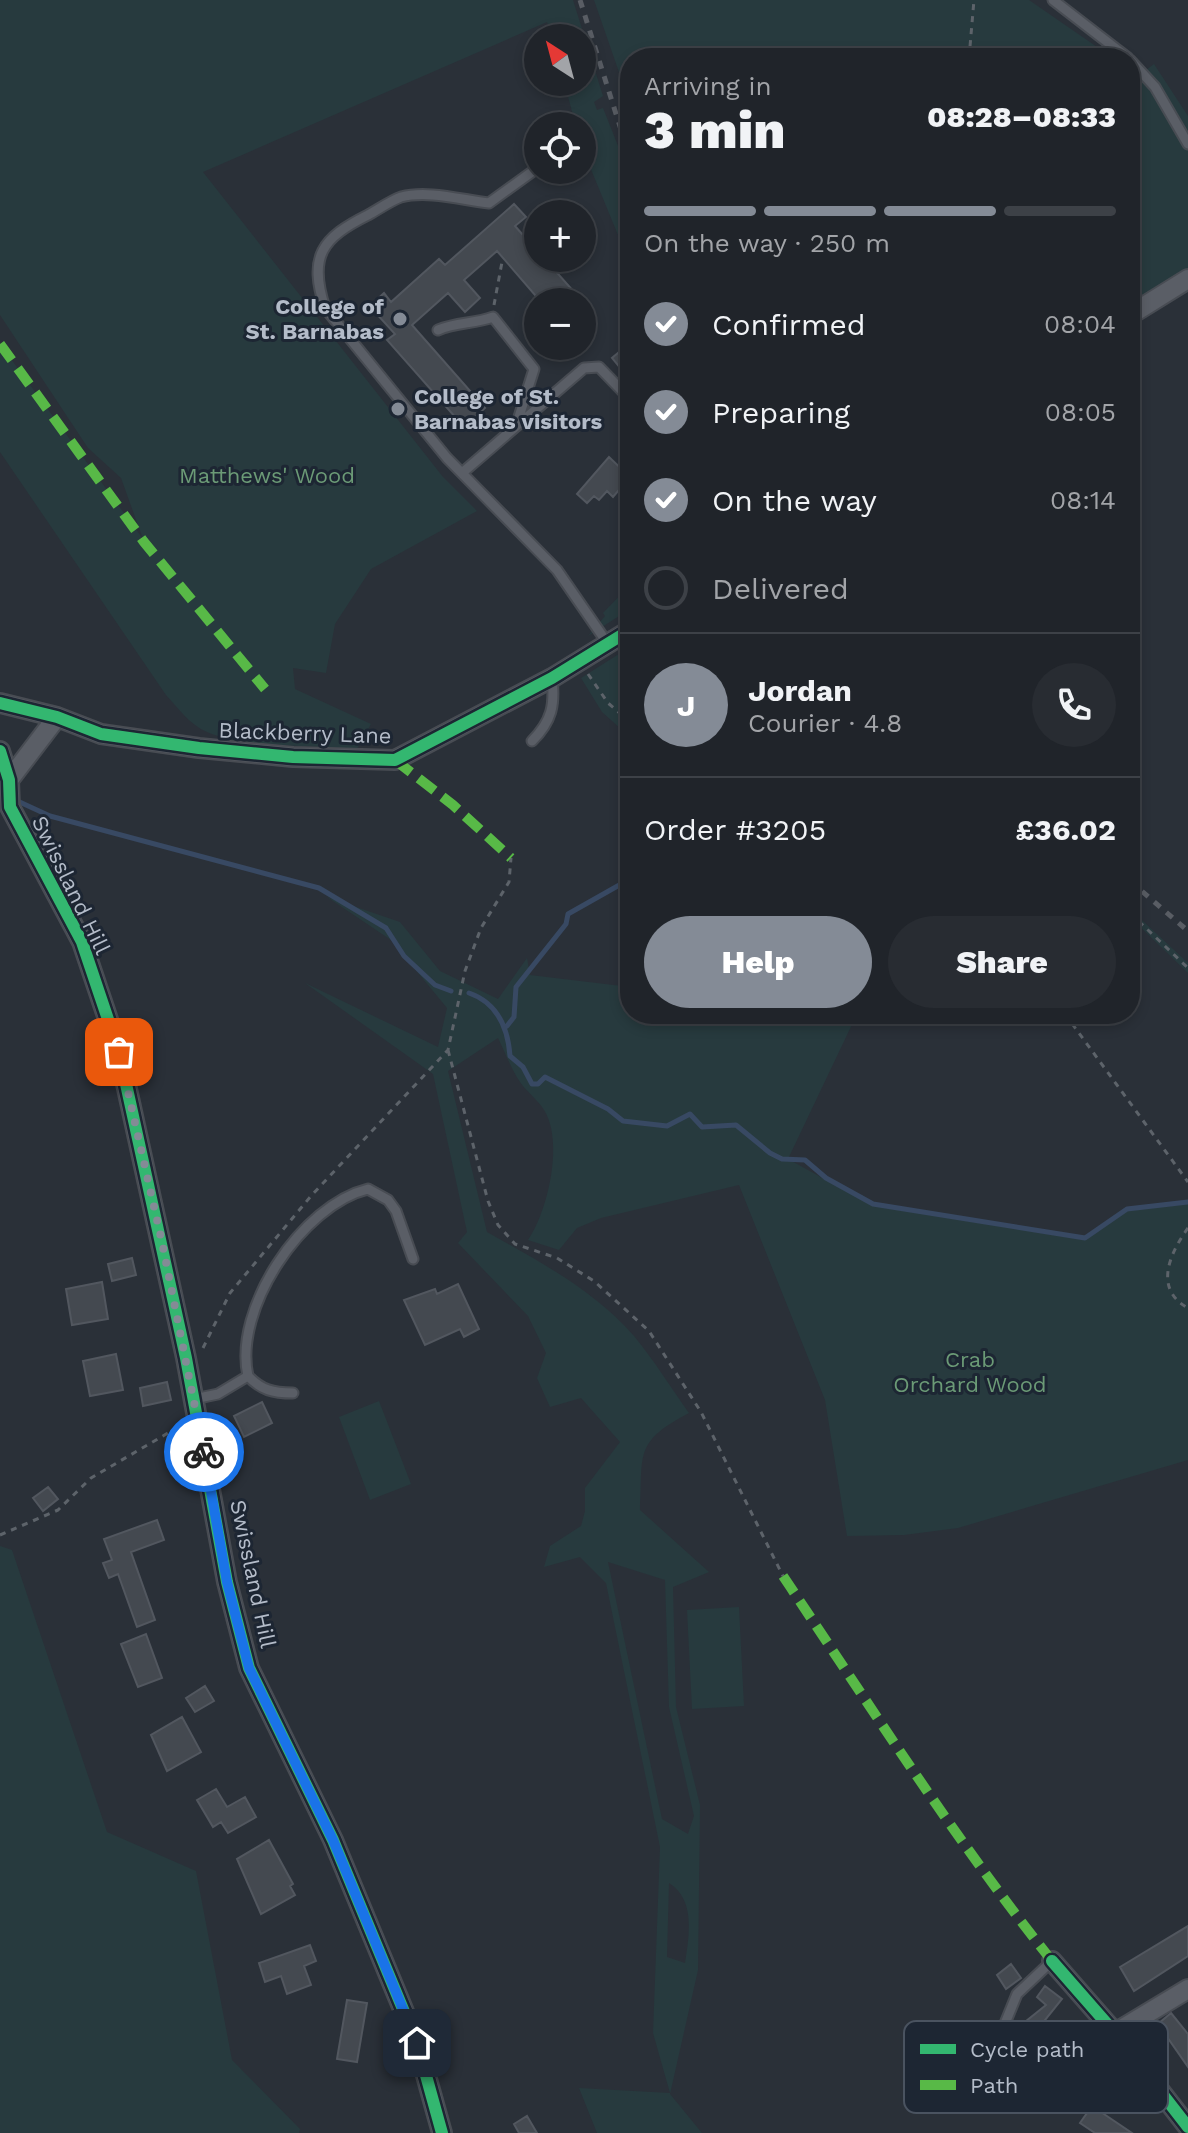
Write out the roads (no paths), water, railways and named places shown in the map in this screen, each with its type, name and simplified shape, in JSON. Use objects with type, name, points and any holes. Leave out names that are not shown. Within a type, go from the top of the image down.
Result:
[{"type":"street","points":[[1140,309],[1188,279]]},
{"type":"street","name":"Blackberry Lane","points":[[0,703],[57,717],[101,734],[293,757],[395,760],[552,678],[620,636]]},
{"type":"street","points":[[9,780],[57,717]]},
{"type":"street","name":"Swissland Hill","points":[[0,751],[9,780],[10,807],[82,942],[119,1052],[196,1407],[227,1582],[249,1668],[333,1840],[417,2043],[442,2133]]},
{"type":"street","points":[[1052,1961],[1104,2021]]},
{"type":"street","points":[[1135,2021],[1188,1989]]},
{"type":"street","points":[[1168,2101],[1188,2127]]},
{"type":"lane","points":[[1053,0],[1115,48]]},
{"type":"lane","points":[[1140,71],[1155,87],[1188,144]]},
{"type":"lane","points":[[524,178],[489,203],[402,197],[349,224],[327,241],[319,255],[319,284],[325,308],[462,473],[557,570],[608,644]]},
{"type":"lane","points":[[438,330],[459,321],[478,322],[493,317],[534,369],[517,423]]},
{"type":"lane","points":[[462,473],[584,368],[599,367],[620,389]]},
{"type":"lane","points":[[532,741],[545,728],[554,707],[552,678]]},
{"type":"lane","points":[[293,1393],[276,1393],[258,1386],[248,1376],[244,1361],[248,1326],[261,1296],[281,1259],[312,1220],[341,1198],[368,1189],[388,1200],[413,1259]]},
{"type":"lane","points":[[196,1407],[248,1376]]},
{"type":"lane","points":[[1006,2021],[1017,1994],[1052,1961]]},
{"type":"waterway","points":[[13,799],[50,816],[319,888],[386,928],[404,956],[435,985],[451,991]]},
{"type":"waterway","points":[[507,1026],[514,1017],[516,987],[566,924],[568,914],[620,885]]},
{"type":"waterway","points":[[469,993],[487,1003],[500,1018],[510,1056],[523,1067],[532,1084],[538,1084],[545,1077],[608,1109],[623,1121],[667,1126],[690,1114],[702,1127],[736,1125],[770,1153],[782,1159],[805,1160],[826,1178],[873,1204],[1085,1238],[1127,1209],[1188,1202]]},
{"type":"railway","points":[[580,0],[620,126]]},
{"type":"railway","points":[[1140,890],[1188,931]]},
{"type":"place","name":"College of St. Barnabas","points":[[400,319]]},
{"type":"place","name":"College of St. Barnabas visitors","points":[[398,409]]},
{"type":"park label","name":"Matthews' Wood","points":[[267,475]]},
{"type":"park label","name":"Crab Orchard Wood","points":[[970,1372]]}]
